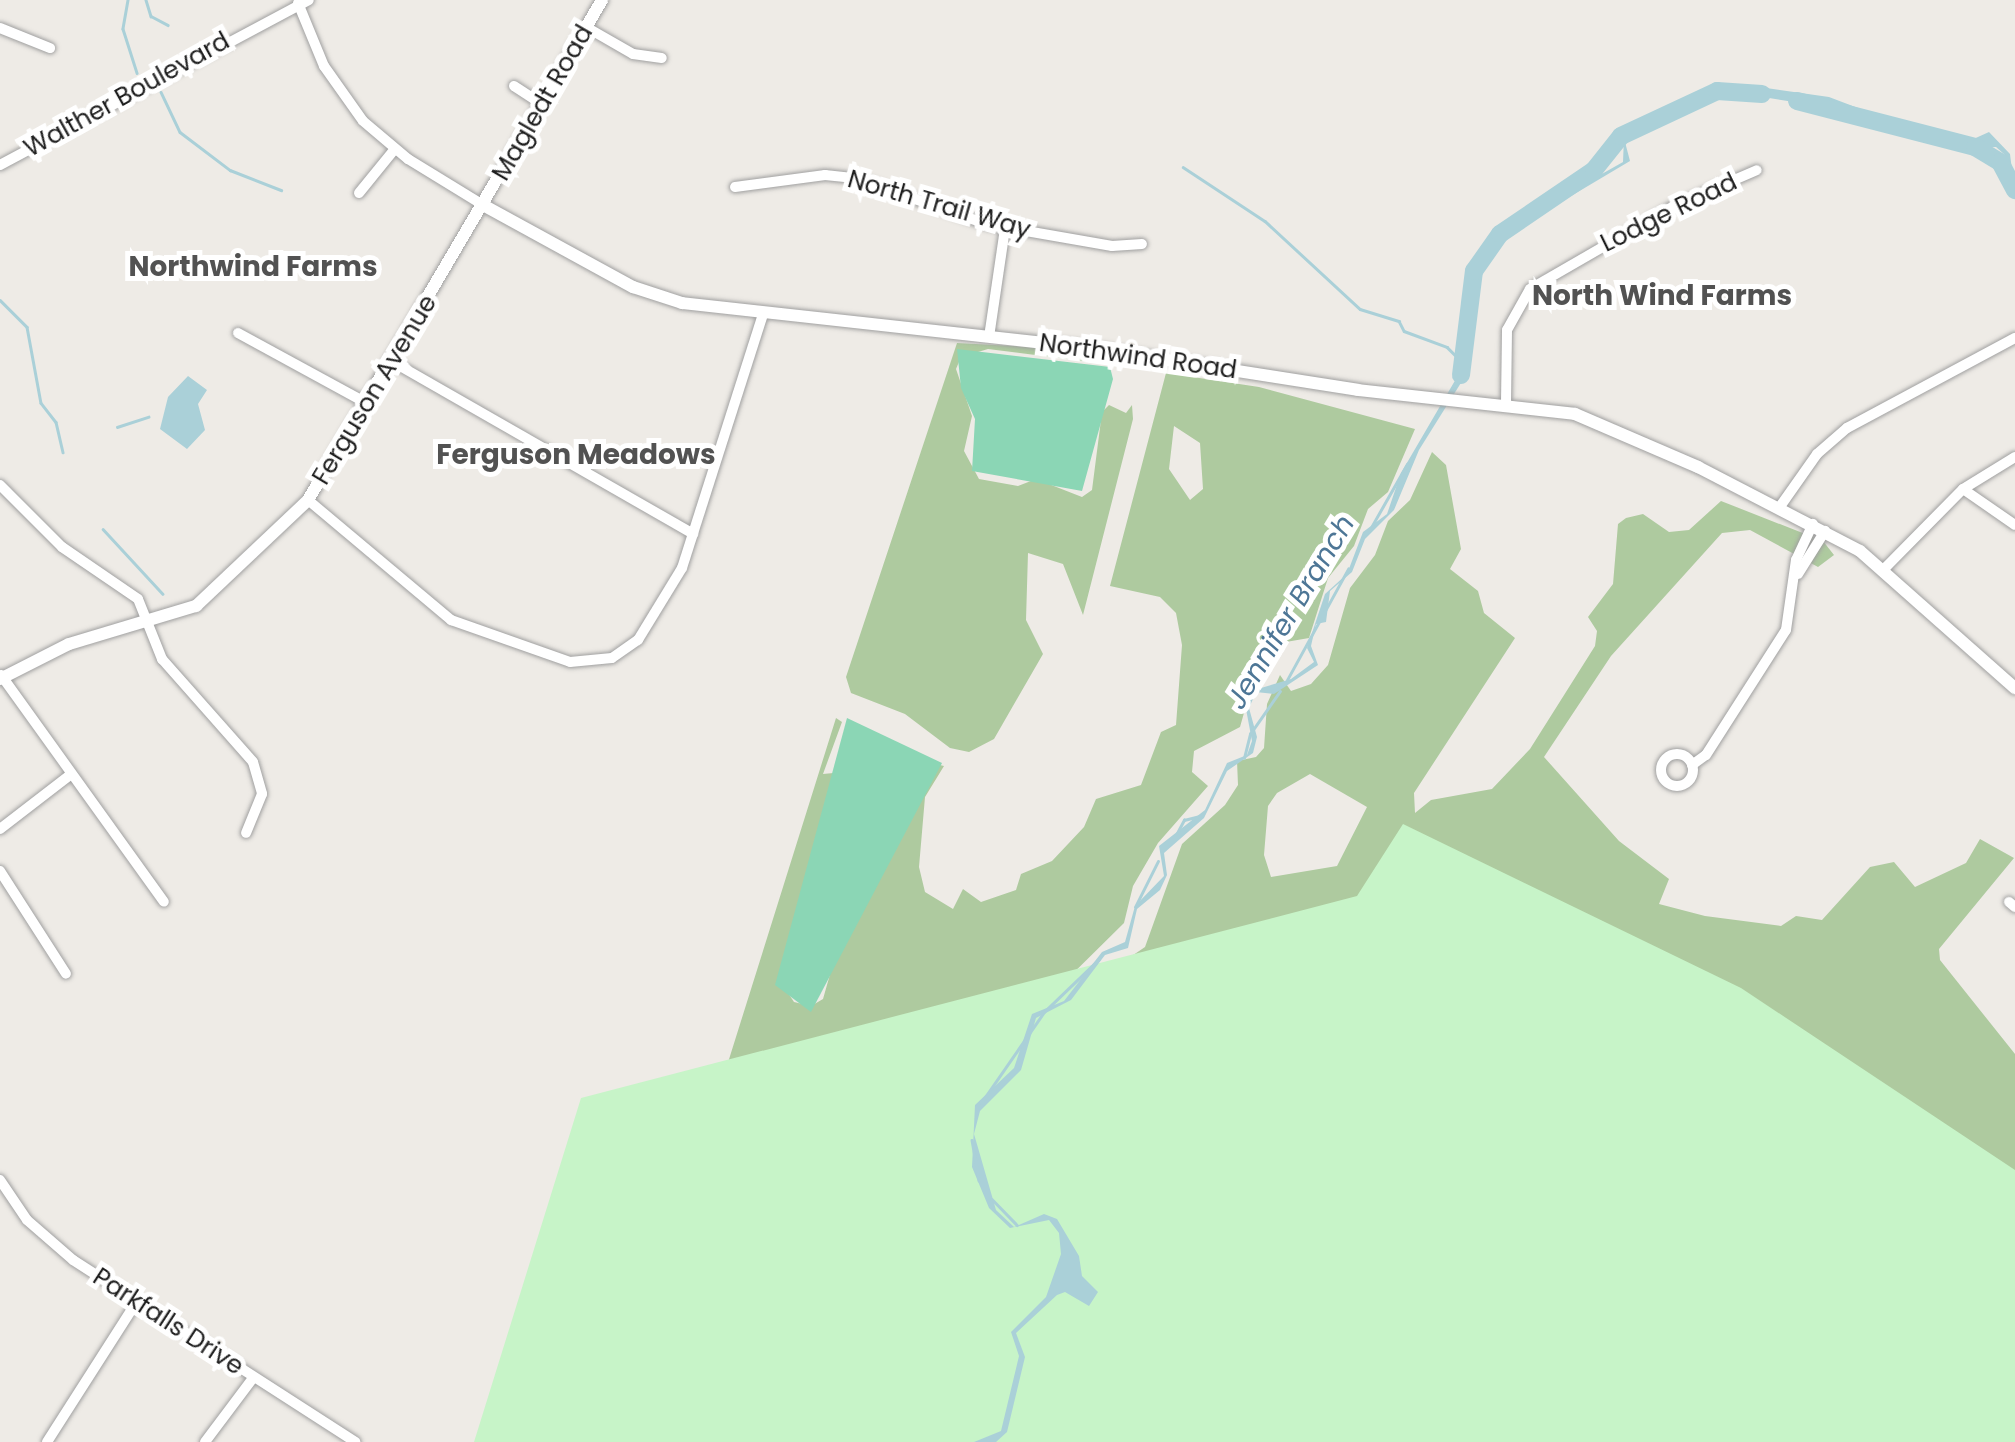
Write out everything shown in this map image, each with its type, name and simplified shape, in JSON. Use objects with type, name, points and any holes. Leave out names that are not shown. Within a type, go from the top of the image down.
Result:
[{"type":"street","name":"Magledt Road","points":[[483,205],[602,0]]},
{"type":"street","name":"Northwind Road","points":[[304,2],[339,92],[394,150],[483,205],[644,292],[764,314],[989,337],[1426,397],[1506,403],[1600,422],[1780,508],[1886,568],[2015,688]]},
{"type":"street","name":"Walther Boulevard","points":[[0,165],[304,2]]},
{"type":"street","points":[[586,27],[633,54],[662,58]]},
{"type":"street","points":[[0,28],[50,48]]},
{"type":"street","points":[[514,86],[542,104]]},
{"type":"street","points":[[359,193],[394,150]]},
{"type":"street","name":"Lodge Road","points":[[1506,403],[1507,330],[1530,290],[1674,206],[1757,170]]},
{"type":"street","name":"North Trail Way","points":[[735,187],[826,175],[854,178],[1005,228],[1112,246],[1142,244]]},
{"type":"street","name":"Ferguson Avenue","points":[[1,676],[70,644],[148,624],[208,599],[308,500],[369,404],[483,205]]},
{"type":"street","points":[[989,337],[1005,228]]},
{"type":"street","points":[[308,500],[450,620],[586,664],[612,658],[638,640],[670,592],[693,534],[764,314]]},
{"type":"street","points":[[238,333],[369,404]]},
{"type":"street","points":[[1780,508],[1817,454],[1846,428],[2015,338]]},
{"type":"street","points":[[393,362],[693,534]]},
{"type":"street","points":[[1886,568],[1963,489],[2015,457]]},
{"type":"street","points":[[0,485],[62,547],[133,594],[162,659],[257,770],[262,794],[246,833]]},
{"type":"street","points":[[1963,489],[2015,525]]},
{"type":"street","points":[[1692,765],[1706,755],[1786,630],[1797,575],[1819,528]]},
{"type":"street","points":[[1,676],[164,902]]},
{"type":"street","points":[[0,829],[70,774]]},
{"type":"street","points":[[0,871],[66,974]]},
{"type":"street","name":"Parkfalls Drive","points":[[2,1187],[43,1236],[136,1301],[355,1442]]},
{"type":"street","points":[[46,1442],[136,1301]]},
{"type":"street","points":[[205,1442],[253,1378]]},
{"type":"green space","points":[[957,343],[1049,348],[1129,367],[988,349],[961,357],[956,369],[972,416],[964,451],[979,479],[1018,486],[1036,479],[1082,497],[1092,490],[1102,412],[1109,405],[1126,413],[1132,405],[1133,419],[1083,615],[1063,564],[1028,553],[1026,620],[1043,654],[994,739],[969,752],[950,748],[905,714],[851,693],[846,677]]},
{"type":"green space","points":[[957,349],[1110,367],[1113,379],[1082,491],[972,471],[975,419],[961,388]]},
{"type":"green space","points":[[1166,373],[1259,387],[1415,429],[1388,492],[1368,509],[1354,546],[1328,578],[1309,638],[1263,646],[1240,727],[1194,751],[1192,772],[1208,786],[1158,843],[1133,886],[1124,923],[1044,1002],[956,1442],[609,1442],[836,718],[842,722],[823,774],[844,772],[786,990],[794,1002],[811,1006],[823,999],[850,904],[915,759],[944,766],[925,797],[919,867],[925,892],[953,909],[963,889],[981,902],[1016,890],[1021,874],[1052,861],[1084,827],[1096,799],[1141,785],[1161,732],[1176,725],[1182,645],[1176,613],[1160,597],[1110,586]],"holes":[[[1174,426],[1200,443],[1203,489],[1190,500],[1169,469]]]},
{"type":"green space","points":[[1432,452],[1446,465],[1461,549],[1450,569],[1478,591],[1484,613],[1515,638],[1414,793],[1415,813],[1431,800],[1492,789],[1530,749],[1595,646],[1597,631],[1588,617],[1613,584],[1618,524],[1626,518],[1643,514],[1669,532],[1689,530],[1721,501],[1823,541],[1834,555],[1818,567],[1750,530],[1722,533],[1611,656],[1544,757],[1619,841],[1669,879],[1659,904],[1705,916],[1781,926],[1796,916],[1822,920],[1870,867],[1894,862],[1915,887],[1966,863],[1980,839],[2014,858],[1939,949],[1940,960],[2015,1054],[2015,1183],[1117,966],[1145,947],[1182,844],[1225,805],[1238,785],[1237,761],[1256,757],[1264,748],[1267,704],[1280,675],[1291,691],[1311,684],[1328,665],[1350,588],[1375,555],[1388,521],[1410,500]],"holes":[[[1310,774],[1367,807],[1337,866],[1271,877],[1264,855],[1268,806],[1277,793]]]},
{"type":"green space","points":[[847,718],[942,763],[811,1012],[775,985]]},
{"type":"green space","points":[[1403,824],[1741,988],[2015,1170],[2015,1442],[474,1442],[581,1098],[1357,896]]},
{"type":"water","name":"Jennifer Branch","points":[[1739,84],[1829,97],[1958,146],[1989,132],[2010,154],[2015,194],[2005,155],[1996,147],[1953,149],[1832,108],[1731,92],[1693,111],[1633,130],[1625,142],[1630,161],[1497,240],[1472,276],[1475,313],[1464,378],[1419,450],[1394,510],[1365,539],[1352,572],[1330,591],[1326,622],[1316,624],[1311,646],[1318,665],[1274,694],[1256,692],[1249,708],[1257,737],[1253,753],[1227,771],[1204,818],[1164,853],[1167,875],[1160,890],[1137,909],[1128,948],[1105,955],[1071,1000],[1036,1018],[1021,1070],[980,1111],[974,1134],[996,1210],[1014,1227],[1044,1214],[1057,1219],[1079,1256],[1082,1276],[1098,1292],[1089,1306],[1065,1292],[1057,1295],[1016,1333],[1025,1357],[1007,1432],[996,1442],[974,1442],[1001,1431],[1019,1356],[1011,1332],[1046,1297],[1061,1254],[1059,1233],[1049,1220],[1010,1228],[989,1208],[972,1167],[975,1105],[1014,1068],[1032,1014],[1064,1001],[1102,952],[1125,942],[1135,906],[1164,876],[1159,846],[1205,810],[1227,763],[1247,755],[1252,741],[1246,709],[1251,691],[1291,679],[1314,662],[1307,648],[1325,594],[1347,574],[1363,532],[1387,514],[1401,473],[1460,372],[1472,314],[1470,274],[1476,260],[1510,226],[1623,162],[1624,137],[1639,122],[1672,115]]},
{"type":"water","points":[[188,376],[207,390],[198,404],[205,430],[187,449],[160,429],[168,397]]},
{"type":"waterway","points":[[128,0],[123,29],[137,73]]},
{"type":"waterway","points":[[146,0],[151,16],[168,25]]},
{"type":"waterway","name":"Jennifer Branch","points":[[1461,375],[1474,271],[1500,234],[1594,170],[1621,136],[1717,91],[1762,94]]},
{"type":"waterway","points":[[161,92],[180,132],[230,170],[281,190]]},
{"type":"waterway","name":"Jennifer Branch","points":[[1797,101],[1975,147],[2000,162],[2015,190]]},
{"type":"waterway","points":[[1183,167],[1265,221],[1360,309],[1399,321],[1404,331],[1447,347],[1463,363]]},
{"type":"waterway","points":[[0,300],[27,327],[41,403],[56,422],[63,452]]},
{"type":"waterway","points":[[117,427],[148,417]]},
{"type":"waterway","name":"Jennifer Branch","points":[[1369,531],[1407,464]]},
{"type":"waterway","points":[[103,529],[163,594]]},
{"type":"waterway","name":"Jennifer Branch","points":[[1287,680],[1348,569]]},
{"type":"waterway","name":"Jennifer Branch","points":[[1244,758],[1250,734],[1280,691]]},
{"type":"waterway","name":"Jennifer Branch","points":[[1177,833],[1184,820],[1200,816]]},
{"type":"waterway","name":"Jennifer Branch","points":[[1135,907],[1158,861]]},
{"type":"waterway","name":"Jennifer Branch","points":[[981,1103],[1044,1012],[1099,959]]},
{"type":"waterway","name":"Jennifer Branch","points":[[972,1140],[979,1180]]},
{"type":"waterway","name":"Jennifer Branch","points":[[992,1199],[1017,1225]]},
{"type":"district","name":"Northwind Farms","points":[[253,267]]},
{"type":"district","name":"North Wind Farms","points":[[1662,296]]},
{"type":"district","name":"Ferguson Meadows","points":[[576,455]]}]
